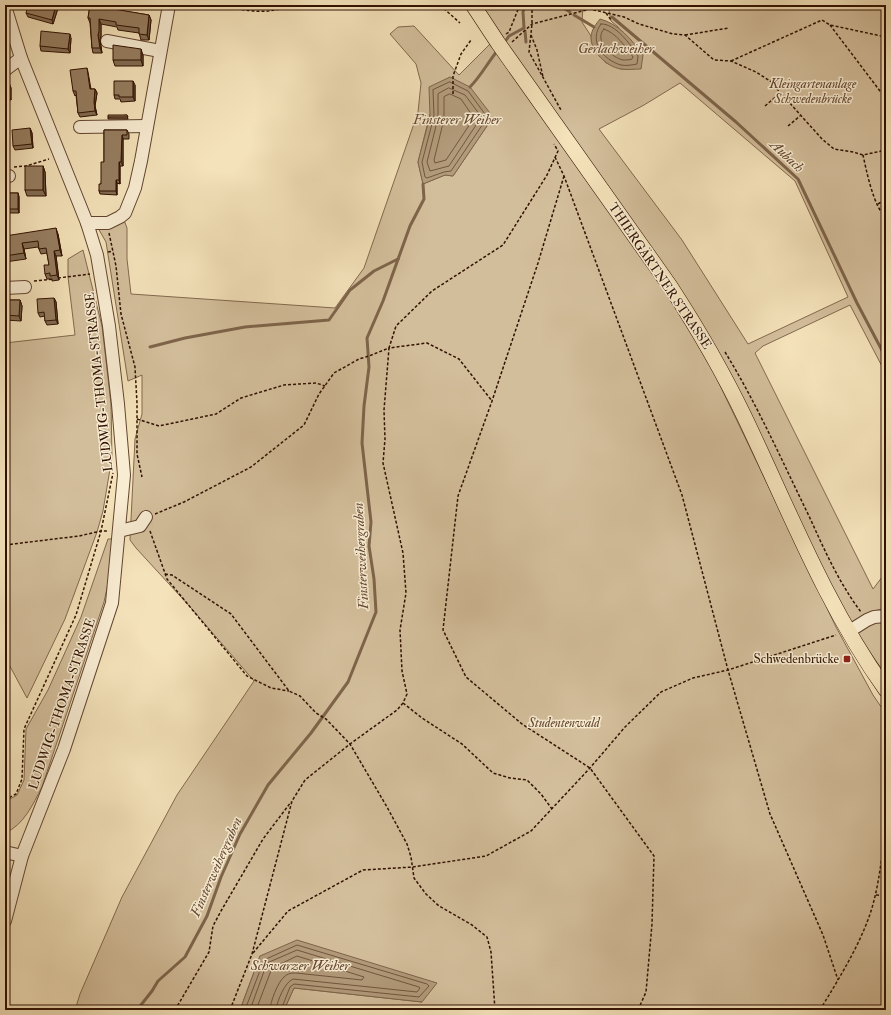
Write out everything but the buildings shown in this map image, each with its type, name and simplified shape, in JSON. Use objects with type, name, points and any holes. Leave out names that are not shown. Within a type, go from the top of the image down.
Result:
[{"type":"main road","name":"THIERGÄRTNER STRASSE","points":[[473,5],[500,46],[652,261],[697,328],[745,417],[815,570],[848,632],[886,690]]},
{"type":"street","points":[[87,223],[108,223],[125,213],[128,207],[135,188],[169,5]]},
{"type":"street","name":"LUDWIG-THOMA-STRASSE","points":[[5,6],[21,58],[87,223],[97,255],[109,326],[124,475],[112,603],[64,748],[22,856],[8,897],[5,921]]},
{"type":"street","points":[[106,41],[160,51]]},
{"type":"street","points":[[5,70],[21,58]]},
{"type":"street","points":[[80,127],[147,126]]},
{"type":"street","points":[[5,288],[26,286]]},
{"type":"street","points":[[119,531],[140,526],[146,517]]},
{"type":"street","points":[[848,632],[874,617],[886,616]]},
{"type":"street","points":[[5,852],[22,856]]},
{"type":"path","points":[[217,5],[257,12],[284,8],[289,5]]},
{"type":"path","points":[[440,5],[460,23]]},
{"type":"path","points":[[519,7],[532,5],[532,24],[529,52],[562,110]]},
{"type":"path","points":[[586,5],[590,9]]},
{"type":"path","points":[[590,9],[592,5]]},
{"type":"path","points":[[500,46],[519,7]]},
{"type":"path","points":[[500,46],[532,24],[590,9],[624,17],[639,24],[673,34],[685,35],[729,28]]},
{"type":"path","points":[[606,13],[611,20]]},
{"type":"path","points":[[731,61],[822,20],[830,25],[886,99]]},
{"type":"path","points":[[830,25],[886,36]]},
{"type":"path","points":[[531,35],[537,50],[544,79]]},
{"type":"path","points":[[685,35],[714,60],[731,61],[766,78],[822,139],[834,149],[863,155],[886,150]]},
{"type":"path","points":[[453,94],[453,76],[461,54],[471,40]]},
{"type":"path","points":[[765,106],[780,92]]},
{"type":"path","points":[[788,126],[801,116]]},
{"type":"path","points":[[863,155],[869,181],[878,204],[886,216]]},
{"type":"path","points":[[7,176],[12,167],[26,166],[60,156]]},
{"type":"path","points":[[175,1010],[209,952],[213,926],[221,910],[263,839],[292,801],[305,780],[350,744],[397,710],[403,703],[407,694],[402,671],[400,630],[406,593],[404,553],[383,463],[385,439],[384,410],[389,348],[396,326],[432,291],[503,245],[547,175],[555,157],[564,176],[682,495],[728,670],[770,814],[823,935],[838,980]]},
{"type":"path","points":[[564,176],[538,263],[492,401],[458,496],[443,630],[466,677],[522,724],[590,768],[654,856],[652,924],[646,992],[638,1010]]},
{"type":"path","points":[[878,204],[886,199]]},
{"type":"path","points":[[108,223],[108,231],[116,266],[121,314],[135,367],[137,454],[142,477]]},
{"type":"path","points":[[97,255],[113,251]]},
{"type":"path","points":[[26,286],[32,282],[90,274]]},
{"type":"path","points":[[492,401],[459,359],[427,343],[389,348],[359,359],[334,372],[319,394],[304,425],[251,467],[184,502],[165,511],[146,517],[167,579],[247,676],[271,688],[289,691],[300,696],[316,713],[326,719],[350,744],[407,844],[414,878],[426,894],[439,906],[472,925],[487,937],[491,952],[495,1010]]},
{"type":"path","points":[[137,419],[159,426],[216,414],[241,398],[284,385],[316,383],[325,386]]},
{"type":"path","points":[[5,800],[16,794],[22,778],[24,729],[76,615],[101,531],[113,473]]},
{"type":"path","points":[[5,545],[79,536],[101,531]]},
{"type":"path","points":[[164,573],[172,575],[231,614],[289,691]]},
{"type":"path","points":[[252,954],[288,911],[363,870],[413,868],[486,856],[532,831],[590,768],[624,727],[661,692],[693,678],[728,670],[848,632]]},
{"type":"path","points":[[403,703],[422,718],[462,744],[493,773],[510,778],[527,780],[541,794],[552,809]]},
{"type":"path","points":[[230,1010],[252,954],[292,801]]},
{"type":"path","points":[[820,1010],[861,937],[869,917],[875,895],[886,830]]},
{"type":"path","points":[[875,895],[886,896]]},
{"type":"green space","name":"Kleingartenanlage Schwedenbrücke","points":[[478,5],[598,5],[583,6],[582,22],[591,36],[594,48],[606,63],[621,69],[641,68],[618,27],[611,21],[608,5],[886,5],[886,374],[850,305],[763,346],[755,353],[873,589],[886,572],[886,586],[883,591],[886,593],[886,608],[874,611],[886,620],[886,675],[847,620],[725,369]],"holes":[[[680,83],[795,181],[848,297],[748,344],[682,240],[599,129],[644,105]]]},
{"type":"green space","name":"Studentenwald","points":[[414,26],[459,75],[492,42],[666,289],[715,375],[836,627],[873,695],[886,714],[886,1010],[284,1010],[294,988],[422,1002],[260,956],[240,1010],[75,1010],[80,994],[122,897],[177,795],[254,681],[130,540],[135,439],[142,414],[142,375],[128,381],[106,242],[98,228],[124,220],[127,228],[127,259],[131,294],[335,308],[364,268],[418,112],[421,83],[416,64],[390,34],[398,27]],"holes":[[[430,114],[489,123],[453,176],[445,175],[423,184],[418,162]]]},
{"type":"green space","points":[[83,250],[102,326],[111,404],[112,457],[103,511],[97,532],[65,619],[27,698],[5,657],[5,343],[75,335],[68,277],[68,259]]},
{"type":"green space","points":[[108,539],[113,539],[117,542],[104,602],[42,787],[23,819],[18,825],[5,833],[5,802],[17,795],[24,780],[26,729],[48,690],[81,617]]},
{"type":"water","name":"Gerlachweiher","points":[[600,19],[619,28],[634,43],[643,55],[641,69],[616,68],[605,62],[596,53],[591,42],[591,36],[593,29]]},
{"type":"water","name":"Finsterer Weiher","points":[[450,77],[470,87],[490,113],[489,123],[453,176],[445,175],[423,184],[418,162],[430,116],[429,87]]},
{"type":"water","name":"Schwarzer Weiher","points":[[297,940],[437,983],[422,1002],[294,988],[284,1010],[240,1010],[260,956]]},
{"type":"waterway","name":"Finsterweihergraben","points":[[504,43],[509,36],[524,28],[523,12],[525,5]]},
{"type":"waterway","points":[[559,5],[570,12]]},
{"type":"waterway","name":"Aubach","points":[[598,5],[605,9]]},
{"type":"waterway","points":[[574,15],[594,27]]},
{"type":"waterway","name":"Aubach","points":[[612,17],[736,122],[798,179],[857,303],[886,358]]},
{"type":"waterway","points":[[525,31],[526,42]]},
{"type":"waterway","name":"Finsterweihergraben","points":[[470,87],[498,50]]},
{"type":"waterway","name":"Finsterweihergraben","points":[[137,1010],[158,981],[185,957],[207,916],[221,877],[240,834],[268,785],[311,733],[348,682],[376,612],[374,579],[369,546],[371,522],[362,443],[364,406],[369,367],[367,338],[383,301],[410,226],[424,199],[423,184]]},
{"type":"waterway","points":[[150,347],[185,338],[245,327],[329,320],[350,290],[374,271],[398,259]]},
{"type":"place","name":"Schwedenbrücke","points":[[847,659]]}]
